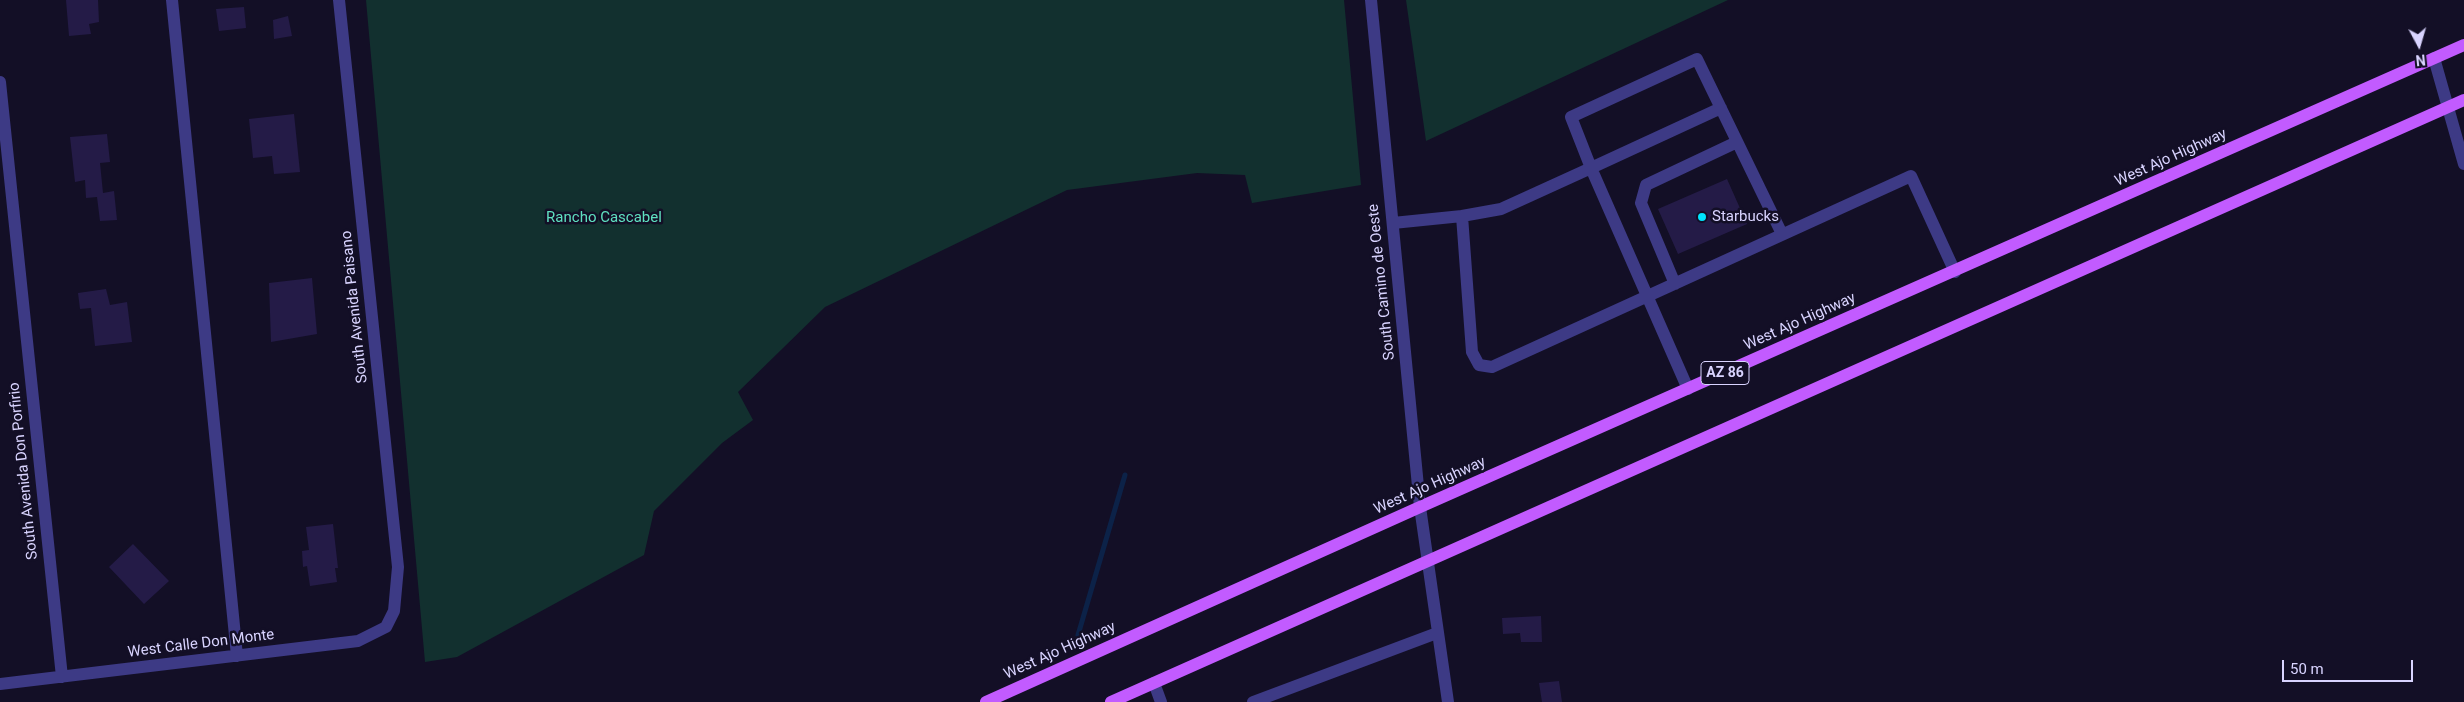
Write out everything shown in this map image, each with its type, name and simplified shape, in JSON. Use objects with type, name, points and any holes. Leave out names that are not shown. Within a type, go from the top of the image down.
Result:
[{"type":"main road","name":"West Ajo Highway","points":[[986,702],[1420,507],[1955,272],[2464,45]]},
{"type":"main road","points":[[1111,702],[2464,100]]},
{"type":"street","points":[[172,0],[237,656]]},
{"type":"street","name":"South Avenida Paisano","points":[[339,0],[398,567],[394,611]]},
{"type":"street","name":"South Camino de Oeste","points":[[1371,0],[1420,507],[1448,702]]},
{"type":"street","points":[[2434,58],[2464,164]]},
{"type":"street","points":[[1688,389],[1649,295],[1591,168],[1571,117],[1697,59],[1782,234]]},
{"type":"street","name":"South Avenida Don Porfirio","points":[[0,82],[62,677]]},
{"type":"street","points":[[1393,223],[1462,216],[1501,209],[1721,108]]},
{"type":"street","points":[[1675,284],[1640,204],[1646,185],[1738,142]]},
{"type":"street","points":[[1462,216],[1472,352],[1479,365],[1492,367],[1911,176],[1955,272]]},
{"type":"street","name":"West Calle Don Monte","points":[[0,684],[358,640],[386,627],[394,611]]},
{"type":"street","points":[[1253,702],[1437,633]]},
{"type":"street","points":[[1154,682],[1161,702]]},
{"type":"green space","name":"Rancho Cascabel","points":[[366,0],[1344,0],[1361,185],[1252,203],[1245,175],[1197,173],[1067,190],[825,307],[738,392],[753,420],[722,443],[654,511],[644,555],[457,657],[425,662]]},
{"type":"green space","points":[[1406,0],[1728,0],[1426,141]]},
{"type":"building","points":[[66,0],[98,0],[99,22],[89,24],[91,34],[69,36]]},
{"type":"building","points":[[244,7],[246,28],[219,31],[216,9]]},
{"type":"building","points":[[288,16],[292,36],[274,39],[273,20]]},
{"type":"building","points":[[294,114],[300,172],[274,174],[272,156],[253,158],[249,119]]},
{"type":"building","points":[[107,134],[110,162],[100,163],[103,193],[114,191],[117,220],[100,221],[97,197],[86,198],[85,180],[75,182],[70,137]]},
{"type":"building","name":"Starbucks","points":[[1727,179],[1747,224],[1678,254],[1658,209]]},
{"type":"building","points":[[312,278],[317,334],[271,342],[269,283]]},
{"type":"building","points":[[106,289],[110,305],[127,302],[132,342],[95,346],[91,308],[80,309],[78,293]]},
{"type":"building","points":[[333,524],[338,568],[335,568],[337,582],[310,586],[307,566],[303,567],[302,551],[309,550],[306,527]]},
{"type":"building","points":[[133,544],[169,581],[144,604],[109,567]]},
{"type":"building","points":[[1541,616],[1542,642],[1521,642],[1520,633],[1503,634],[1502,618]]},
{"type":"building","points":[[1559,681],[1562,702],[1542,702],[1539,683]]},
{"type":"waterway","points":[[1078,635],[1125,475]]},
{"type":"place","name":"Starbucks","points":[[1702,217]]}]
